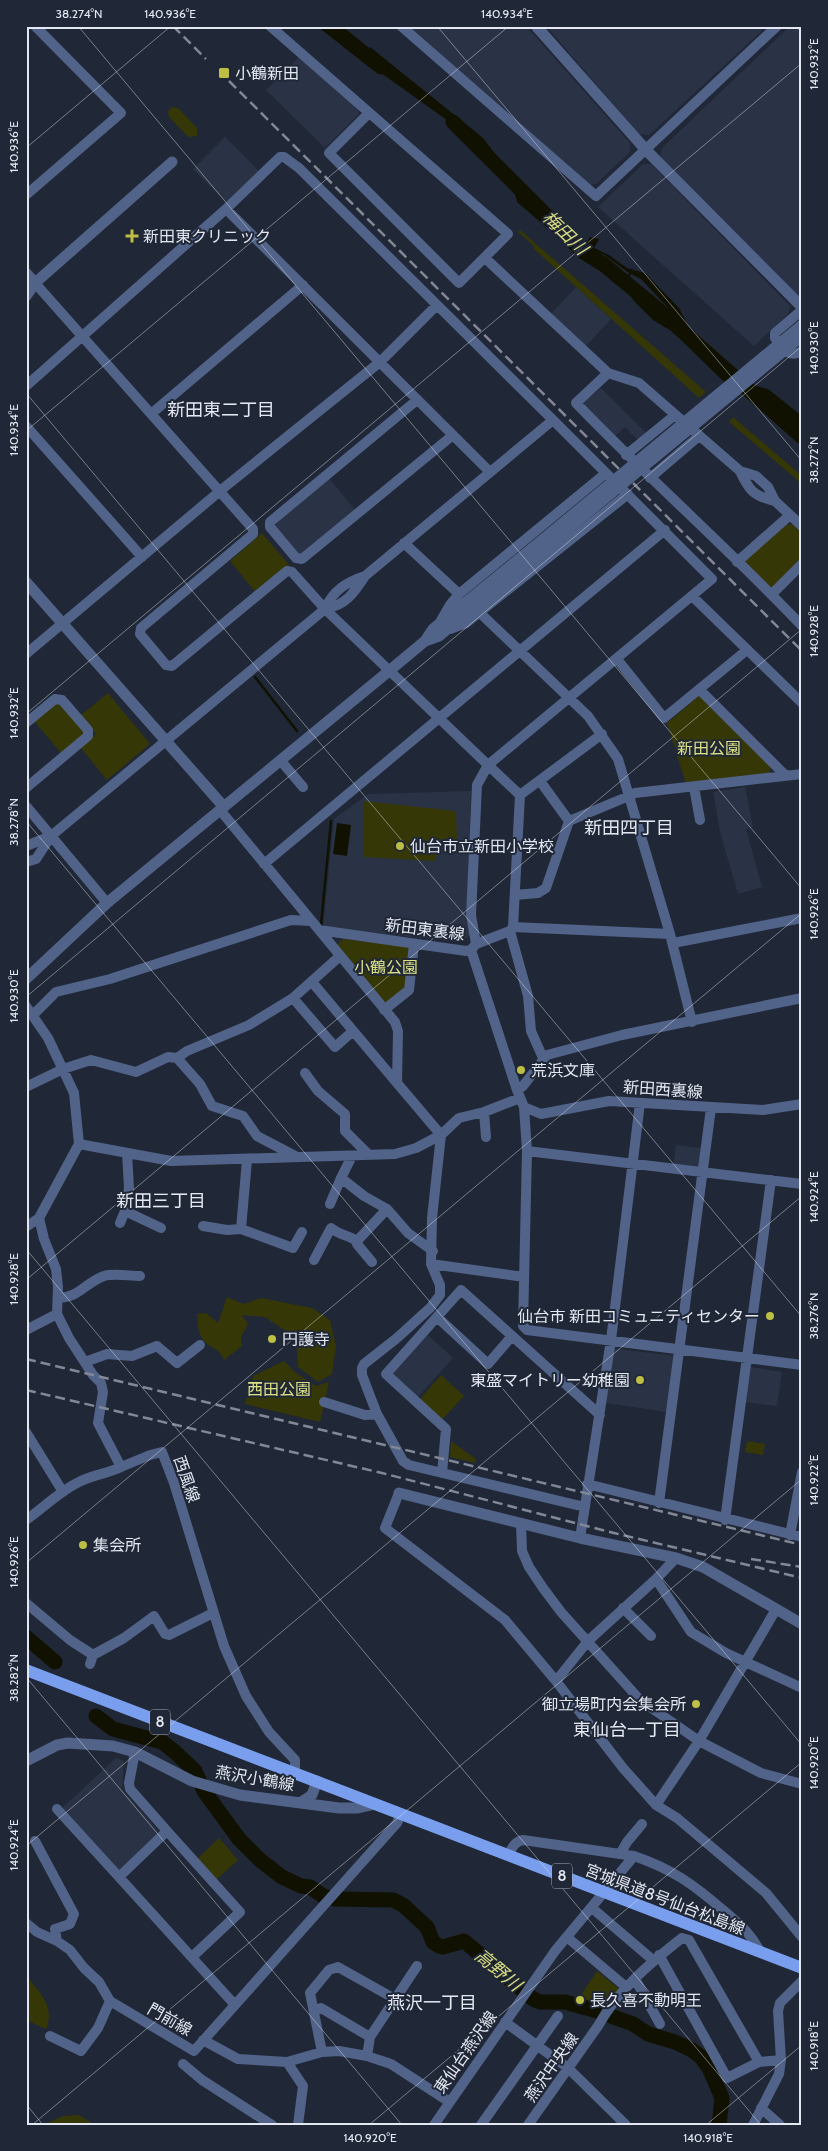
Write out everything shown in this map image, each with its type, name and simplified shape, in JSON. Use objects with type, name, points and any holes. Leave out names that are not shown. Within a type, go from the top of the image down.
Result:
[{"type":"main road","name":"宮城県道8号仙台松島線","points":[[26,1670],[802,1968]]},
{"type":"street","points":[[26,195],[121,113],[34,26]]},
{"type":"street","points":[[270,26],[508,234],[459,283],[328,153],[369,113]]},
{"type":"street","points":[[401,26],[596,196],[777,26]]},
{"type":"street","points":[[536,26],[646,150],[802,309],[775,333],[775,338],[788,354],[793,355],[802,351]]},
{"type":"street","points":[[26,386],[226,209],[280,157],[284,157],[299,168],[554,420],[665,530],[712,580],[488,765],[477,785],[470,915],[473,947],[520,1098],[527,1151],[523,1326],[527,1330],[802,1365]]},
{"type":"street","points":[[26,296],[31,285],[172,162]]},
{"type":"street","points":[[226,209],[490,472]]},
{"type":"street","points":[[484,258],[608,373],[639,383],[740,471],[756,476],[768,487],[775,501],[802,526]]},
{"type":"street","points":[[26,273],[31,285],[82,337],[253,529],[253,534],[141,628],[140,634],[166,665],[172,666],[287,571],[292,572],[325,609],[520,795],[512,929],[528,996],[530,1031],[543,1058]]},
{"type":"street","points":[[150,414],[302,286]]},
{"type":"street","points":[[26,654],[226,486],[380,362],[437,305]]},
{"type":"street","points":[[543,544],[802,325]]},
{"type":"street","points":[[442,627],[802,336]]},
{"type":"street","points":[[608,373],[576,403],[626,455],[772,594],[802,626]]},
{"type":"street","points":[[417,400],[270,522],[270,527],[296,558],[302,559],[453,435]]},
{"type":"street","points":[[626,455],[675,415]]},
{"type":"street","points":[[26,862],[36,859],[51,836],[165,740],[325,609],[338,606],[355,591],[365,576],[554,420]]},
{"type":"street","points":[[26,426],[142,558]]},
{"type":"street","points":[[650,478],[699,436]]},
{"type":"street","points":[[26,979],[107,903],[281,761],[424,640],[439,636],[450,605],[459,594],[606,473]]},
{"type":"street","points":[[442,627],[466,623],[628,494]]},
{"type":"street","points":[[737,562],[790,515]]},
{"type":"street","points":[[264,864],[521,652],[665,530]]},
{"type":"street","points":[[404,543],[459,594]]},
{"type":"street","points":[[772,594],[802,564]]},
{"type":"street","points":[[26,582],[165,740],[222,808],[264,864],[395,1022],[398,1031],[397,1084]]},
{"type":"street","points":[[692,596],[802,703]]},
{"type":"street","points":[[479,612],[570,698],[602,734],[618,759],[672,938],[692,1022]]},
{"type":"street","points":[[617,659],[664,718],[747,650]]},
{"type":"street","points":[[700,690],[786,776]]},
{"type":"street","points":[[26,723],[55,699],[62,700],[88,730],[88,736],[26,788]]},
{"type":"street","points":[[520,795],[602,734]]},
{"type":"street","points":[[281,761],[303,787]]},
{"type":"street","points":[[515,895],[538,893],[546,888],[569,821],[635,793],[802,774]]},
{"type":"street","points":[[540,781],[569,821]]},
{"type":"street","points":[[694,787],[700,820]]},
{"type":"street","points":[[26,806],[107,903]]},
{"type":"street","points":[[26,846],[51,836]]},
{"type":"street","name":"新田東裏線","points":[[319,930],[414,944],[473,947],[512,929],[672,938],[802,918]]},
{"type":"street","points":[[33,1015],[56,992],[110,979],[291,920],[311,921]]},
{"type":"street","points":[[384,1010],[409,990],[414,944]]},
{"type":"street","points":[[28,1086],[63,1069],[91,1060],[136,1072],[168,1057],[177,1058],[187,1051],[249,1025],[293,998],[340,956]]},
{"type":"street","points":[[312,982],[441,1135],[442,1141],[432,1218],[433,1251],[431,1264],[440,1285],[440,1295],[430,1308],[397,1338],[373,1356],[362,1368],[362,1375],[377,1414],[403,1461],[409,1465],[585,1507]]},
{"type":"street","points":[[293,998],[334,1047],[353,1031]]},
{"type":"street","points":[[520,1098],[523,1086],[547,1054],[622,1035],[802,998]]},
{"type":"street","points":[[26,1006],[48,1038],[74,1093],[79,1144],[39,1218],[26,1227]]},
{"type":"street","points":[[177,1058],[200,1084],[212,1106],[243,1116],[257,1136],[297,1157]]},
{"type":"street","points":[[305,1073],[318,1091],[345,1114],[345,1131],[368,1154]]},
{"type":"street","points":[[79,1144],[171,1161],[395,1154],[416,1148],[441,1135],[459,1118],[484,1112],[520,1098]]},
{"type":"street","name":"新田西裏線","points":[[520,1098],[540,1114],[609,1101],[763,1110],[802,1104]]},
{"type":"street","points":[[580,1538],[611,1340],[640,1103]]},
{"type":"street","points":[[659,1503],[711,1108]]},
{"type":"street","points":[[484,1112],[486,1137]]},
{"type":"street","points":[[527,1151],[703,1174],[802,1184]]},
{"type":"street","points":[[120,1223],[125,1211],[129,1188],[127,1153]]},
{"type":"street","points":[[330,1204],[352,1156]]},
{"type":"street","points":[[241,1229],[247,1160]]},
{"type":"street","points":[[341,1178],[364,1196],[387,1209],[408,1233],[433,1251]]},
{"type":"street","points":[[725,1520],[771,1180]]},
{"type":"street","points":[[357,1241],[387,1209]]},
{"type":"street","points":[[125,1211],[161,1228]]},
{"type":"street","points":[[26,1520],[77,1483],[121,1467],[98,1423],[103,1392],[101,1383],[69,1338],[57,1314],[56,1269],[44,1239],[39,1218]]},
{"type":"street","points":[[204,1226],[227,1230],[241,1229],[293,1248],[302,1232]]},
{"type":"street","points":[[314,1260],[331,1228],[339,1234],[357,1241]]},
{"type":"street","points":[[357,1241],[356,1244],[372,1262]]},
{"type":"street","points":[[431,1264],[524,1277]]},
{"type":"street","points":[[58,1298],[74,1296],[98,1278],[107,1275],[140,1276]]},
{"type":"street","points":[[442,1473],[446,1429],[386,1374],[461,1290],[600,1415]]},
{"type":"street","points":[[26,1330],[57,1314]]},
{"type":"street","points":[[437,1317],[488,1364],[512,1336]]},
{"type":"street","points":[[85,1362],[107,1354],[121,1357],[132,1356],[157,1346],[177,1363],[200,1345]]},
{"type":"street","points":[[324,1402],[366,1415],[377,1414]]},
{"type":"street","points":[[26,1432],[63,1492]]},
{"type":"street","name":"西風線","points":[[121,1467],[162,1452],[174,1483],[224,1646],[246,1696],[269,1732],[294,1760],[295,1773]]},
{"type":"street","points":[[790,1535],[802,1472]]},
{"type":"street","points":[[587,1484],[725,1520],[802,1537]]},
{"type":"street","points":[[802,1624],[775,1611],[703,1567],[676,1558],[580,1538],[399,1493],[385,1528],[505,1620],[556,1681],[623,1768],[656,1805],[678,1818],[766,1893],[802,1937]]},
{"type":"street","points":[[521,1523],[522,1551],[529,1567],[561,1612],[640,1700],[699,1741],[761,1773],[802,1784]]},
{"type":"street","points":[[556,1681],[588,1641],[656,1579],[676,1558]]},
{"type":"street","points":[[656,1579],[691,1632],[745,1662],[802,1688]]},
{"type":"street","points":[[26,1604],[92,1660],[154,1616],[165,1634],[169,1635],[213,1613]]},
{"type":"street","points":[[623,1608],[651,1636]]},
{"type":"street","points":[[656,1805],[699,1741],[775,1611]]},
{"type":"street","name":"燕沢小鶴線","points":[[26,1761],[57,1745],[68,1743],[113,1746],[135,1752],[204,1786],[240,1795],[300,1803],[312,1795],[320,1782]]},
{"type":"street","points":[[135,1752],[129,1783],[130,1789],[240,1912],[192,1957]]},
{"type":"street","points":[[300,1803],[358,1808],[375,1804]]},
{"type":"street","points":[[57,1809],[235,2004]]},
{"type":"street","name":"門前線","points":[[26,1923],[37,1932],[57,1940],[70,1950],[99,1982],[110,2001],[194,2051],[397,1823],[401,1814]]},
{"type":"street","points":[[620,1854],[642,1824]]},
{"type":"street","points":[[119,1877],[167,1831]]},
{"type":"street","points":[[508,1855],[513,1846],[519,1840],[523,1840],[634,1856],[668,1869],[693,1884],[753,1937],[761,1953]]},
{"type":"street","points":[[35,1841],[74,1914],[70,1924],[55,1930],[57,1940]]},
{"type":"street","points":[[626,1987],[568,1938],[634,1856]]},
{"type":"street","points":[[592,1908],[657,1958],[728,2078],[759,2062],[781,2060]]},
{"type":"street","name":"東仙台燕沢線","points":[[434,2125],[448,2101],[555,1951],[568,1938]]},
{"type":"street","name":"燕沢中央線","points":[[528,2125],[626,1987],[682,1938],[689,1940],[759,2062]]},
{"type":"street","points":[[367,2056],[370,2037],[417,1966]]},
{"type":"street","points":[[322,2052],[310,1993],[328,1970],[338,1968],[395,1999]]},
{"type":"street","points":[[635,1979],[660,2024]]},
{"type":"street","points":[[753,2125],[779,2074],[781,2060],[778,2011],[780,2002],[802,1981]]},
{"type":"street","points":[[50,2036],[81,2051],[98,2028],[110,2001]]},
{"type":"street","points":[[314,2010],[321,2008],[370,2037]]},
{"type":"street","points":[[481,2125],[558,2016]]},
{"type":"street","points":[[505,2022],[568,2068],[626,2125]]},
{"type":"street","points":[[203,2040],[238,2059],[288,2062],[322,2052],[339,2051],[367,2056],[391,2064],[448,2101]]},
{"type":"street","points":[[288,2062],[302,2086],[298,2125]]},
{"type":"street","points":[[183,2064],[202,2080],[272,2125]]},
{"type":"street","points":[[761,2108],[780,2125]]},
{"type":"shaded area","points":[[406,26],[526,26],[630,143],[630,152],[596,184],[588,185]]},
{"type":"shaded area","points":[[546,26],[767,26],[649,135],[639,134]]},
{"type":"shaded area","points":[[790,26],[802,26],[801,299],[660,157],[663,147]]},
{"type":"shaded area","points":[[299,57],[358,107],[359,114],[325,148],[266,90]]},
{"type":"shaded area","points":[[225,137],[259,171],[227,203],[193,169]]},
{"type":"shaded area","points":[[643,164],[651,164],[790,306],[788,314],[754,346],[598,207]]},
{"type":"shaded area","points":[[576,287],[611,319],[585,347],[550,315]]},
{"type":"shaded area","points":[[601,388],[647,434],[639,441],[625,427],[614,437],[586,409],[584,402]]},
{"type":"shaded area","points":[[329,478],[356,511],[303,554],[297,554],[275,528],[276,522]]},
{"type":"shaded area","points":[[745,787],[753,827],[746,829],[762,887],[738,894],[720,832],[713,792]]},
{"type":"shaded area","name":"仙台市立新田小学校","points":[[471,791],[466,919],[470,935],[460,942],[323,928],[334,819],[368,794]]},
{"type":"shaded area","points":[[676,1145],[702,1148],[700,1169],[673,1167]]},
{"type":"shaded area","points":[[426,1333],[453,1358],[416,1399],[391,1376],[391,1370]]},
{"type":"shaded area","name":"東盛マイトリー幼稚園","points":[[612,1348],[674,1356],[667,1412],[606,1403]]},
{"type":"shaded area","points":[[750,1367],[782,1372],[777,1406],[745,1402]]},
{"type":"shaded area","points":[[116,1758],[124,1761],[122,1789],[160,1833],[118,1871],[61,1809]]},
{"type":"green space","points":[[172,107],[178,108],[197,128],[197,136],[188,137],[169,117],[168,111]]},
{"type":"green space","points":[[520,230],[706,392],[699,398],[533,248],[534,246],[518,232]]},
{"type":"green space","points":[[733,417],[802,476],[802,484],[729,422]]},
{"type":"green space","points":[[793,524],[802,532],[802,558],[772,590],[743,561],[786,525]]},
{"type":"green space","points":[[262,533],[290,566],[257,594],[230,561]]},
{"type":"green space","points":[[108,693],[150,744],[107,780],[80,747],[96,734],[81,715]]},
{"type":"green space","name":"新田公園","points":[[700,695],[771,767],[768,775],[686,784],[667,723]]},
{"type":"green space","points":[[60,704],[83,729],[84,736],[62,754],[34,721],[54,705]]},
{"type":"green space","points":[[363,801],[456,811],[457,842],[442,838],[435,861],[363,857]]},
{"type":"green space","name":"小鶴公園","points":[[343,939],[411,947],[407,990],[387,1006],[337,945]]},
{"type":"green space","points":[[227,1297],[243,1304],[261,1298],[312,1308],[330,1320],[336,1346],[332,1374],[318,1382],[298,1367],[296,1338],[265,1317],[242,1315],[248,1324],[241,1337],[242,1346],[224,1360],[217,1350],[207,1344],[202,1338],[197,1314],[206,1313],[218,1323]]},
{"type":"green space","name":"西田公園","points":[[284,1361],[295,1372],[316,1386],[329,1382],[320,1422],[245,1404],[253,1376]]},
{"type":"green space","points":[[441,1375],[464,1396],[440,1422],[418,1401]]},
{"type":"green space","points":[[451,1441],[476,1459],[475,1463],[450,1457]]},
{"type":"green space","points":[[747,1441],[765,1444],[763,1455],[745,1452]]},
{"type":"green space","points":[[219,1838],[238,1860],[215,1881],[196,1860]]},
{"type":"green space","points":[[597,1971],[619,1989],[603,2009],[580,1996]]},
{"type":"green space","points":[[26,1975],[45,2000],[49,2014],[46,2029],[26,2020]]},
{"type":"green space","points":[[79,2115],[95,2125],[43,2125],[63,2116]]},
{"type":"water","points":[[317,26],[324,26],[364,59],[370,47],[483,138],[536,210],[558,227],[569,230],[585,245],[590,237],[599,239],[594,248],[609,255],[627,268],[645,273],[679,308],[691,331],[727,378],[768,389],[802,416],[802,436],[786,418],[722,380],[673,332],[653,320],[634,301],[624,286],[629,273],[603,254],[591,252],[545,226],[517,202],[511,178],[472,138],[374,68],[369,67]],"holes":[[[631,274],[641,279],[668,308],[666,315],[643,305],[626,285]]]},
{"type":"water","points":[[337,823],[351,825],[347,856],[333,854]]},
{"type":"waterway","name":"梅田川","points":[[330,26],[381,67]]},
{"type":"waterway","name":"梅田川","points":[[453,122],[582,251],[603,264],[654,306],[802,437]]},
{"type":"waterway","points":[[255,677],[297,731]]},
{"type":"waterway","points":[[321,925],[331,821]]},
{"type":"waterway","name":"高野川","points":[[26,1637],[55,1662]]},
{"type":"waterway","name":"高野川","points":[[96,1716],[113,1729],[162,1742],[175,1752],[195,1771],[204,1791],[239,1839],[260,1860],[282,1877],[301,1886],[310,1887],[323,1896],[335,1899],[393,1900],[403,1905],[427,1927],[433,1942],[443,1947],[464,1941],[533,1999],[540,2002],[565,2002],[597,2011],[633,2024],[648,2034],[675,2042],[692,2050],[701,2057],[709,2068],[722,2098],[719,2125]]},
{"type":"railway","points":[[173,26],[206,59]]},
{"type":"railway","points":[[229,81],[802,651]]},
{"type":"railway","points":[[26,1359],[802,1545]]},
{"type":"railway","points":[[26,1390],[382,1473],[614,1533],[802,1578]]},
{"type":"railway","points":[[751,1559],[802,1567]]},
{"type":"place","name":"小鶴新田","points":[[224,73]]},
{"type":"place","name":"新田東クリニック","points":[[132,236]]},
{"type":"place","name":"仙台市立新田小学校","points":[[400,846]]},
{"type":"place","name":"荒浜文庫","points":[[521,1070]]},
{"type":"place","name":"仙台市 新田コミュニティセンター","points":[[770,1316]]},
{"type":"place","name":"円護寺","points":[[272,1339]]},
{"type":"place","name":"東盛マイトリー幼稚園","points":[[640,1380]]},
{"type":"place","name":"集会所","points":[[83,1545]]},
{"type":"place","name":"御立場町内会集会所","points":[[696,1704]]},
{"type":"place","name":"長久喜不動明王","points":[[580,2000]]},
{"type":"district","name":"新田東二丁目","points":[[221,410]]},
{"type":"district","name":"新田四丁目","points":[[629,828]]},
{"type":"district","name":"新田三丁目","points":[[161,1201]]},
{"type":"district","name":"東仙台一丁目","points":[[627,1730]]},
{"type":"district","name":"燕沢一丁目","points":[[432,2003]]}]
